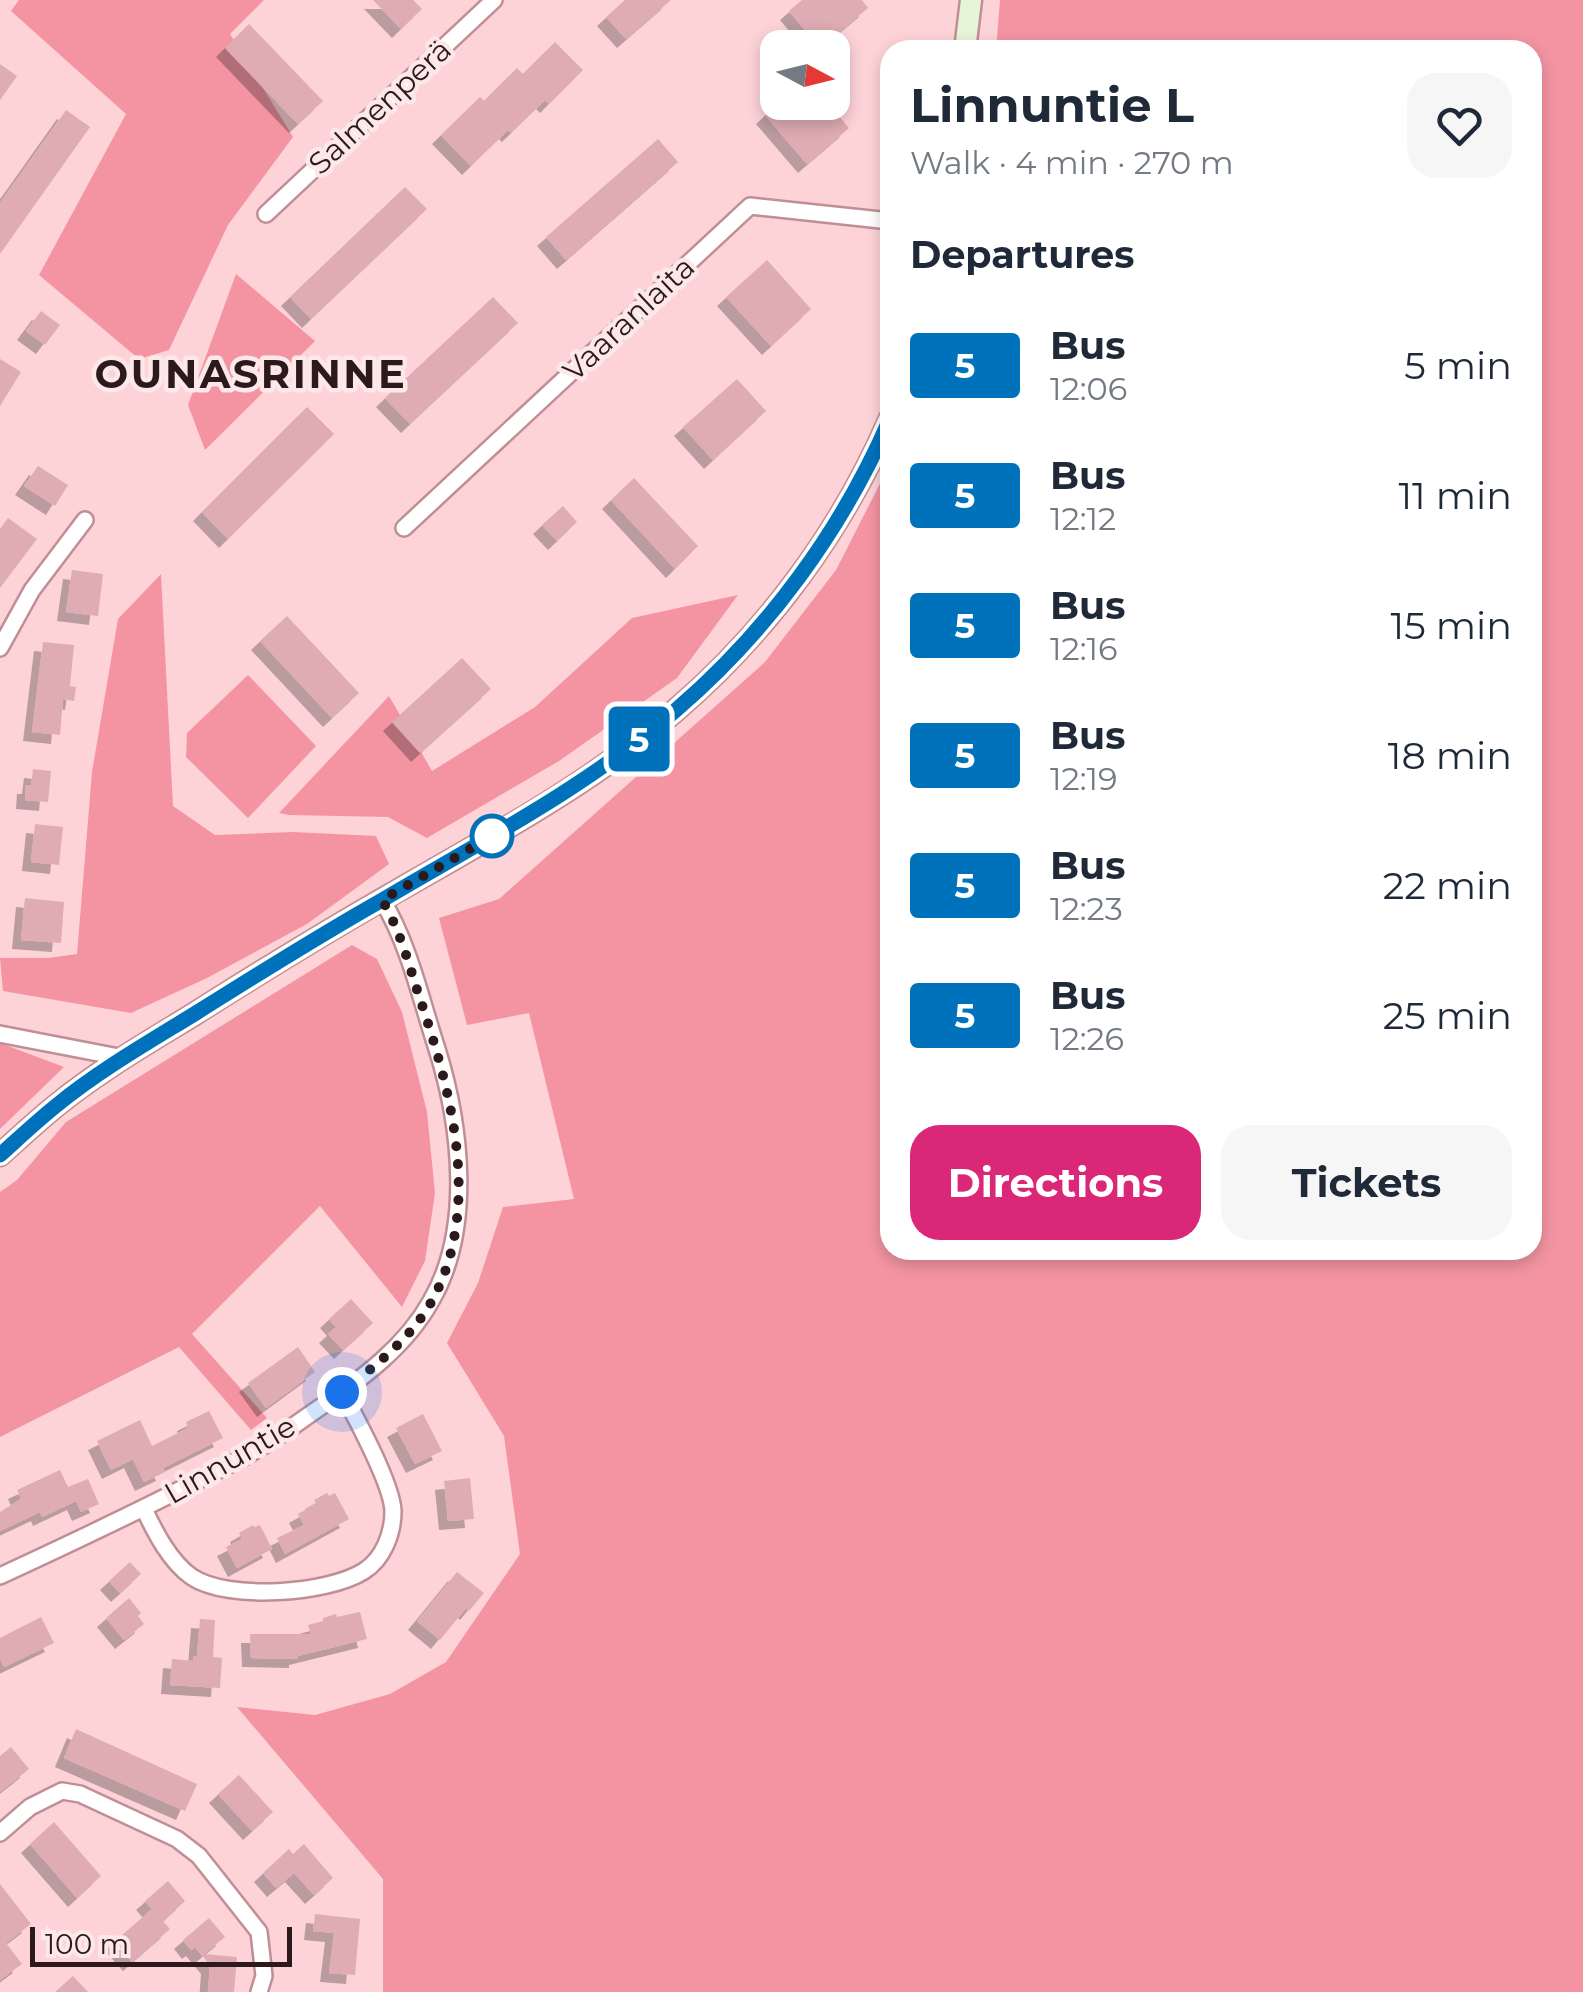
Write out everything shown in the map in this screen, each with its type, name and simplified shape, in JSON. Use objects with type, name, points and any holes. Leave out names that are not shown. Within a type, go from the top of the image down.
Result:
[{"type":"street","name":"Salmenperä","points":[[266,214],[494,0]]},
{"type":"street","points":[[966,40],[970,0]]},
{"type":"street","name":"Vaaranlaita","points":[[404,528],[750,206],[880,220]]},
{"type":"street","points":[[0,1155],[58,1104],[124,1058],[382,900],[535,812],[611,761],[676,710],[756,632],[822,544],[880,442]]},
{"type":"street","points":[[0,648],[32,590],[85,520]]},
{"type":"street","name":"Linnuntie","points":[[0,1576],[265,1445],[342,1392],[399,1346],[432,1300],[452,1247],[458,1159],[444,1071],[399,934],[382,900]]},
{"type":"street","points":[[0,1034],[124,1058]]},
{"type":"street","points":[[144,1508],[164,1545],[193,1578],[227,1590],[320,1586],[364,1571],[380,1555],[390,1534],[393,1510],[387,1486],[342,1392]]},
{"type":"street","points":[[0,1833],[30,1806],[62,1790],[98,1801],[177,1839],[199,1856],[259,1932],[264,1976],[260,1992]]},
{"type":"shaded area","points":[[19,0],[264,0],[230,34],[293,137],[228,225],[169,350],[139,359],[39,275],[126,114],[11,11]]},
{"type":"shaded area","points":[[1000,0],[1583,0],[1583,1992],[383,1992],[383,1879],[237,1707],[315,1715],[390,1694],[446,1662],[520,1554],[504,1436],[447,1343],[478,1283],[503,1207],[574,1199],[529,1013],[467,1025],[439,918],[499,899],[765,662],[836,570],[880,484],[880,1260],[1542,1260],[1542,40],[997,40]]},
{"type":"shaded area","points":[[236,274],[315,341],[205,450],[188,405]]},
{"type":"shaded area","points":[[161,574],[173,806],[215,835],[293,832],[376,836],[389,864],[307,924],[207,978],[131,1013],[3,991],[0,958],[77,954],[92,772],[118,619]]},
{"type":"shaded area","points":[[738,595],[677,678],[559,761],[427,838],[388,817],[279,813],[389,696],[432,771],[535,707],[632,618]]},
{"type":"shaded area","points":[[248,675],[316,746],[248,818],[186,757],[187,733]]},
{"type":"shaded area","points":[[352,945],[377,959],[402,1012],[427,1112],[435,1193],[425,1261],[402,1307],[320,1206],[192,1334],[267,1418],[251,1430],[179,1347],[0,1437],[0,1192],[17,1180],[66,1122]]},
{"type":"shaded area","points":[[0,1043],[64,1067],[0,1129]]},
{"type":"building","points":[[373,0],[413,0],[422,9],[401,29]]},
{"type":"building","points":[[625,0],[671,0],[626,39],[606,17]]},
{"type":"building","points":[[802,0],[862,0],[868,8],[842,30],[805,30],[789,11]]},
{"type":"building","points":[[249,24],[323,101],[298,124],[225,48]]},
{"type":"building","points":[[555,42],[583,70],[549,104],[545,100],[471,166],[441,135],[480,97],[484,101],[517,68],[523,74]]},
{"type":"building","points":[[0,64],[17,76],[0,100]]},
{"type":"building","points":[[66,110],[90,127],[0,254],[0,203]]},
{"type":"building","points":[[769,120],[842,120],[849,128],[807,164]]},
{"type":"building","points":[[658,139],[678,162],[566,260],[546,237]]},
{"type":"building","points":[[405,187],[427,209],[311,319],[290,297]]},
{"type":"building","points":[[767,260],[811,309],[771,346],[726,297]]},
{"type":"building","points":[[493,297],[518,323],[410,424],[385,398]]},
{"type":"building","points":[[41,311],[60,325],[45,345],[26,331]]},
{"type":"building","points":[[0,359],[21,372],[0,406]]},
{"type":"building","points":[[737,379],[766,411],[713,460],[683,427]]},
{"type":"building","points":[[307,407],[334,434],[228,539],[202,512]]},
{"type":"building","points":[[38,466],[68,485],[55,506],[24,486]]},
{"type":"building","points":[[634,478],[698,546],[675,569],[611,500]]},
{"type":"building","points":[[563,506],[577,522],[557,541],[542,525]]},
{"type":"building","points":[[8,518],[37,539],[0,588],[0,529]]},
{"type":"building","points":[[72,570],[103,574],[98,616],[66,612]]},
{"type":"building","points":[[287,616],[359,693],[332,718],[260,641]]},
{"type":"building","points":[[43,642],[74,645],[70,686],[76,687],[74,701],[63,699],[60,735],[32,732]]},
{"type":"building","points":[[462,658],[491,689],[420,753],[392,722]]},
{"type":"building","points":[[33,769],[51,771],[48,802],[25,800]]},
{"type":"building","points":[[35,824],[63,827],[59,865],[31,862]]},
{"type":"building","points":[[25,898],[64,902],[61,943],[21,940]]},
{"type":"building","points":[[351,1299],[373,1323],[343,1350],[328,1334],[336,1327],[329,1319]]},
{"type":"building","points":[[298,1347],[315,1372],[266,1408],[248,1383]]},
{"type":"building","points":[[209,1411],[223,1438],[144,1482],[133,1459],[111,1470],[97,1441],[140,1420],[152,1446],[188,1428],[186,1422]]},
{"type":"building","points":[[423,1414],[442,1451],[415,1464],[396,1428]]},
{"type":"building","points":[[60,1470],[68,1487],[88,1479],[99,1504],[81,1512],[76,1501],[0,1531],[0,1512],[21,1499],[17,1490]]},
{"type":"building","points":[[470,1478],[474,1519],[448,1521],[444,1481]]},
{"type":"building","points":[[327,1493],[335,1493],[349,1519],[285,1554],[277,1538],[304,1525],[298,1514]]},
{"type":"building","points":[[260,1525],[272,1549],[237,1568],[226,1547],[242,1539],[239,1533]]},
{"type":"building","points":[[130,1562],[141,1574],[120,1593],[109,1581]]},
{"type":"building","points":[[457,1572],[484,1593],[440,1640],[417,1621]]},
{"type":"building","points":[[129,1598],[144,1624],[124,1640],[106,1618]]},
{"type":"building","points":[[360,1612],[367,1639],[298,1659],[251,1658],[250,1634],[311,1634],[308,1625],[323,1618]]},
{"type":"building","points":[[41,1617],[54,1643],[4,1667],[0,1638]]},
{"type":"building","points":[[200,1619],[215,1620],[213,1657],[222,1658],[220,1688],[170,1685],[172,1659],[193,1661],[193,1656],[197,1656]]},
{"type":"building","points":[[76,1729],[197,1784],[185,1811],[64,1758]]},
{"type":"building","points":[[11,1747],[29,1769],[0,1792],[0,1756]]},
{"type":"building","points":[[239,1775],[273,1812],[252,1831],[218,1794]]},
{"type":"building","points":[[54,1822],[101,1876],[77,1898],[30,1844]]},
{"type":"building","points":[[304,1844],[333,1878],[314,1895],[294,1873],[276,1888],[263,1873],[289,1849],[293,1854]]},
{"type":"building","points":[[168,1881],[185,1901],[163,1921],[170,1929],[132,1962],[114,1942],[152,1909],[145,1901]]},
{"type":"building","points":[[0,1884],[31,1924],[6,1943],[22,1964],[0,1980]]},
{"type":"building","points":[[315,1914],[360,1919],[355,1975],[329,1973],[334,1933],[313,1931]]},
{"type":"building","points":[[209,1918],[225,1937],[204,1954],[237,1957],[234,1992],[208,1992],[210,1965],[195,1947],[191,1950],[183,1940]]},
{"type":"building","points":[[73,1976],[88,1992],[55,1992]]},
{"type":"bus line","name":"5","points":[[0,1155],[58,1104],[150,1042],[535,812],[611,761],[676,710],[756,632],[792,586],[850,502],[880,442]]},
{"type":"district","name":"OUNASRINNE","points":[[251,374]]},
{"type":"route","points":[[342,1392],[399,1346],[416,1325],[445,1273],[456,1219],[457,1145],[444,1071],[399,934],[382,900],[506,828],[492,836]]}]
